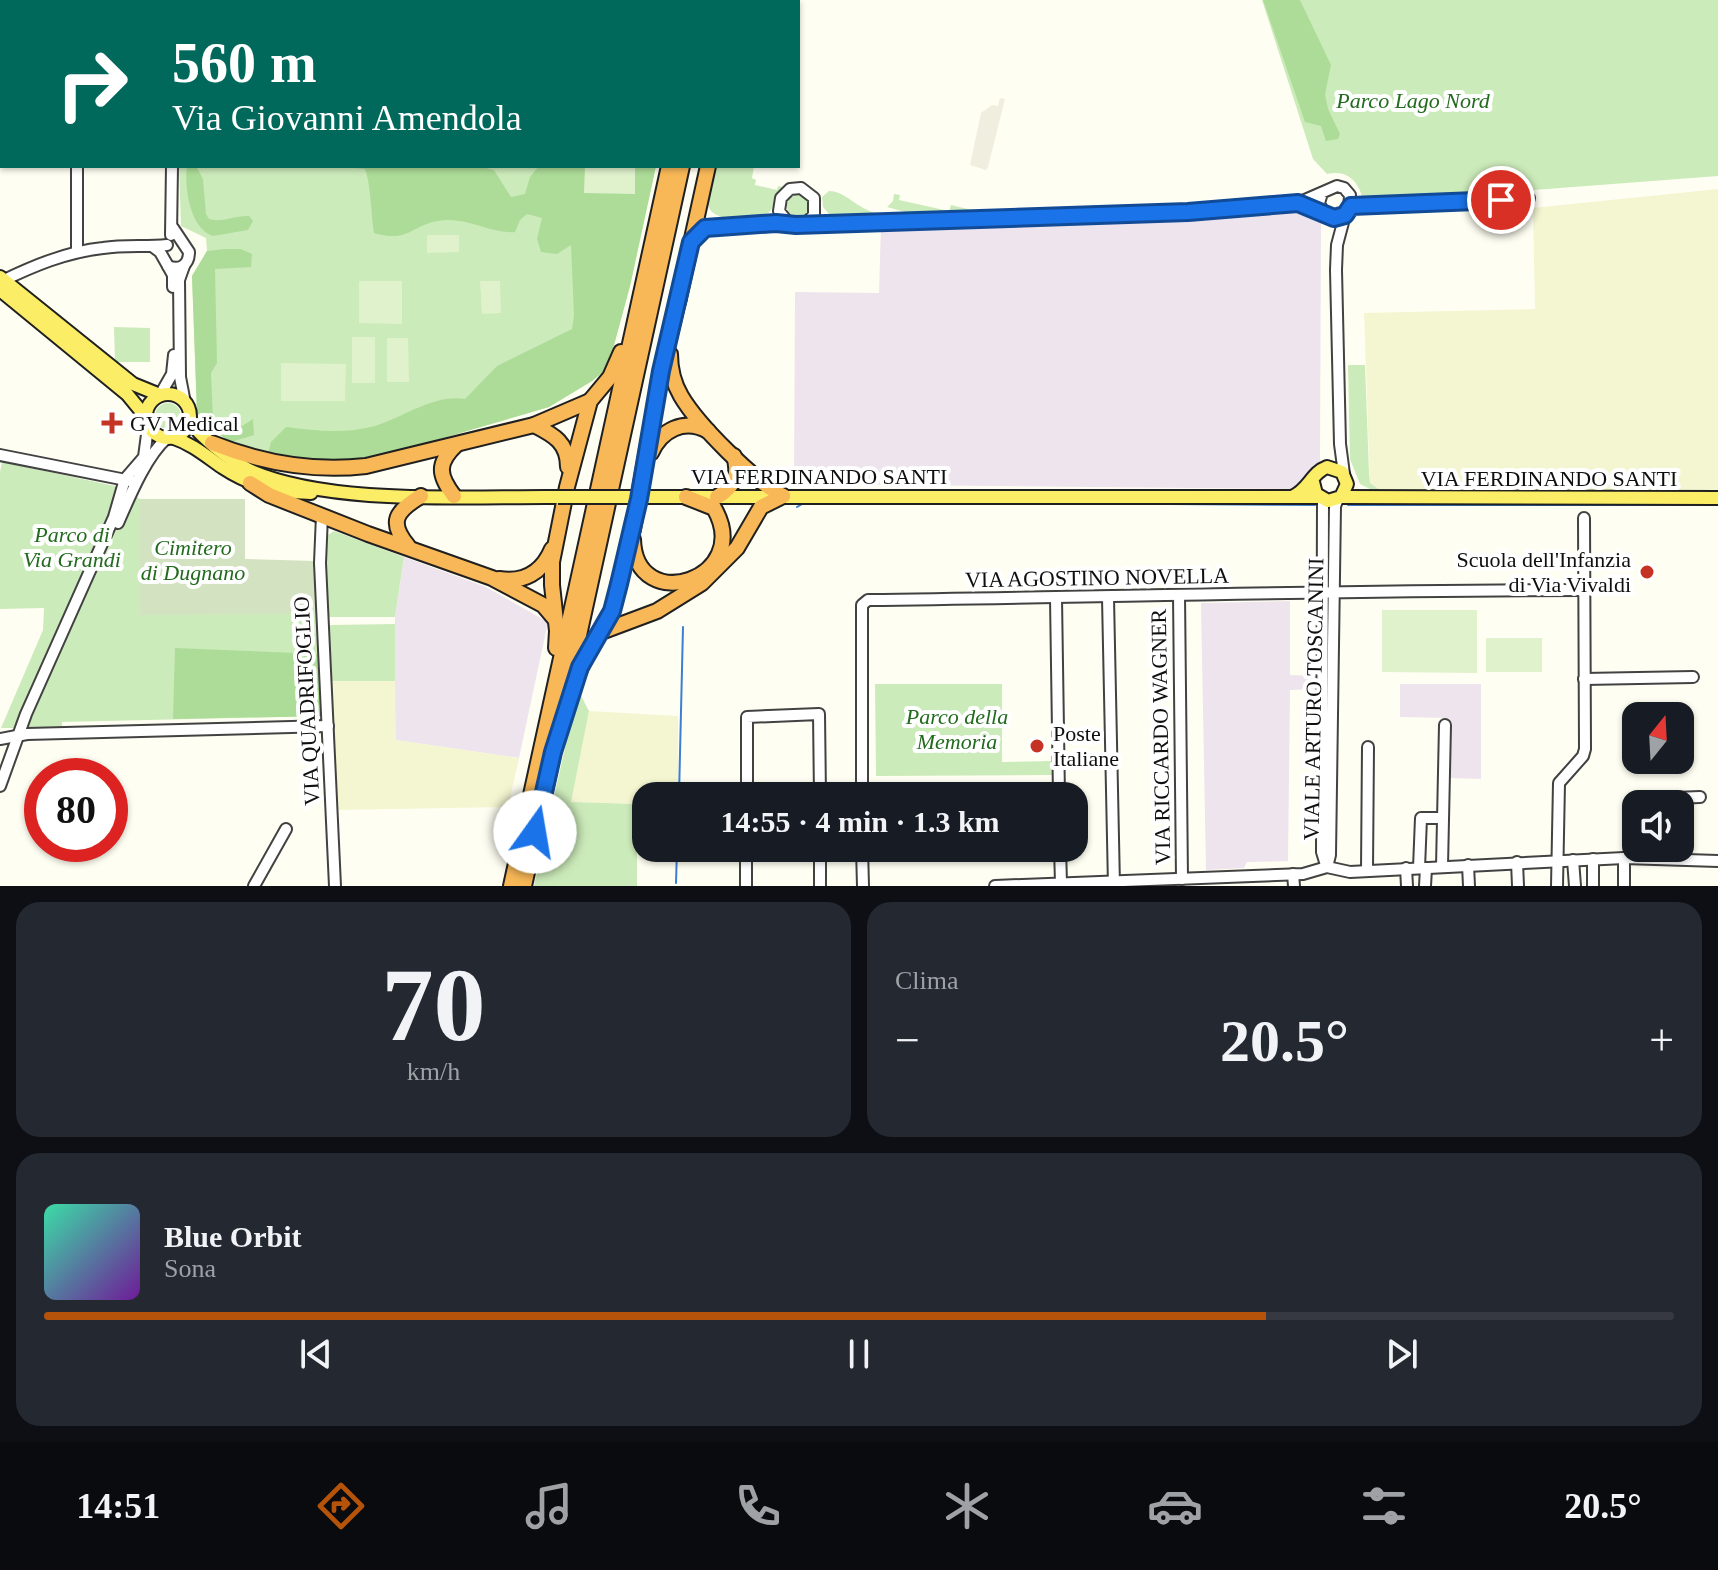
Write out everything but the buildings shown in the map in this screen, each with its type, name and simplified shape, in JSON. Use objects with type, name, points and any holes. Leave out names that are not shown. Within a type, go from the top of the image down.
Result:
[{"type":"highway","points":[[511,886],[669,168]]},
{"type":"highway","points":[[524,886],[682,168]]},
{"type":"highway","points":[[553,752],[580,667],[612,611],[646,469],[661,371],[708,168]]},
{"type":"highway","points":[[679,297],[670,364],[681,397],[734,456],[766,487],[783,496]]},
{"type":"highway","points":[[562,492],[590,401],[610,377],[626,339],[633,331]]},
{"type":"highway","points":[[212,443],[270,462],[326,469],[366,466],[534,425],[590,401]]},
{"type":"highway","points":[[534,425],[562,442],[568,456],[552,585],[557,624],[549,684],[553,696]]},
{"type":"highway","points":[[646,469],[656,443],[668,431],[687,425],[711,432]]},
{"type":"highway","points":[[454,496],[442,475],[442,466],[445,456],[456,445]]},
{"type":"highway","points":[[717,497],[735,480],[737,469],[734,456]]},
{"type":"highway","points":[[250,483],[269,495],[492,578],[543,605],[557,624]]},
{"type":"highway","points":[[408,547],[397,533],[396,521],[402,509],[421,496]]},
{"type":"highway","points":[[601,632],[657,611],[691,592],[737,548],[761,507],[783,496]]},
{"type":"highway","points":[[633,529],[633,553],[648,575],[671,584],[682,583],[705,573],[719,554],[723,529],[714,508],[686,497]]},
{"type":"highway","points":[[492,578],[516,580],[535,573],[547,559],[556,538]]},
{"type":"main road","points":[[1,282],[133,384],[160,395],[173,395],[185,403],[193,426],[238,464],[265,476],[346,492]]},
{"type":"main road","points":[[1,282],[127,394],[157,435],[191,444],[250,483],[287,492],[346,492]]},
{"type":"main road","points":[[147,422],[148,405],[160,395]]},
{"type":"main road","points":[[170,438],[185,430],[190,419]]},
{"type":"main road","points":[[1333,467],[1345,478],[1345,491],[1339,498],[1321,498],[1314,490],[1316,473],[1323,468],[1333,467]]},
{"type":"main road","name":"VIA FERDINANDO SANTI","points":[[1345,478],[1362,493],[1380,497]]},
{"type":"main road","points":[[1292,497],[1313,482]]},
{"type":"main road","name":"VIA FERDINANDO SANTI","points":[[346,492],[421,496],[562,492],[646,497],[1321,498]]},
{"type":"main road","name":"VIA FERDINANDO SANTI","points":[[1339,498],[1718,498]]},
{"type":"street","points":[[77,168],[77,252]]},
{"type":"street","points":[[160,395],[172,374],[174,363],[173,280],[166,252],[173,228],[172,168]]},
{"type":"street","points":[[691,242],[705,228],[718,225],[1188,212],[1298,203],[1330,187],[1344,188],[1350,195],[1337,245],[1340,444],[1345,478]]},
{"type":"street","points":[[758,223],[779,207],[785,192],[797,188],[812,194],[816,209],[831,223]]},
{"type":"street","points":[[702,193],[704,210],[718,225]]},
{"type":"street","points":[[1322,193],[1319,203],[1337,245]]},
{"type":"street","points":[[1298,203],[1334,218],[1348,210],[1529,198]]},
{"type":"street","points":[[779,207],[783,218],[790,223]]},
{"type":"street","points":[[806,223],[812,219],[816,209]]},
{"type":"street","points":[[173,228],[189,252],[179,280],[180,377],[185,403]]},
{"type":"street","points":[[166,252],[181,242]]},
{"type":"street","points":[[1,282],[43,262],[103,248],[152,246],[166,252],[176,268],[184,266]]},
{"type":"street","points":[[0,786],[114,517],[125,479],[144,457],[147,422]]},
{"type":"street","points":[[1323,468],[1335,454],[1340,423]]},
{"type":"street","points":[[0,774],[31,716],[133,490],[159,445],[170,438]]},
{"type":"street","points":[[0,455],[125,479],[132,482],[133,490]]},
{"type":"street","name":"VIALE ARTURO TOSCANINI","points":[[1321,498],[1329,593]]},
{"type":"street","name":"VIALE ARTURO TOSCANINI","points":[[1327,867],[1330,855],[1329,593],[1335,506],[1339,498]]},
{"type":"street","name":"VIA QUADRIFOGLIO","points":[[322,515],[320,563],[335,886]]},
{"type":"street","points":[[1557,886],[1559,783],[1585,752],[1584,518]]},
{"type":"street","name":"VIA AGOSTINO NOVELLA","points":[[862,782],[862,605],[868,600],[1583,590]]},
{"type":"street","name":"VIA RICCARDO WAGNER","points":[[1179,595],[1182,879]]},
{"type":"street","points":[[1056,598],[1059,782]]},
{"type":"street","points":[[1108,598],[1114,884]]},
{"type":"street","points":[[1584,679],[1693,677]]},
{"type":"street","points":[[747,782],[747,717],[819,714],[820,782]]},
{"type":"street","points":[[1442,867],[1445,725]]},
{"type":"street","points":[[0,739],[328,726]]},
{"type":"street","points":[[1367,870],[1368,747]]},
{"type":"street","points":[[1694,797],[1700,797]]},
{"type":"street","points":[[1425,886],[1421,818],[1442,818]]},
{"type":"street","points":[[254,886],[286,829]]},
{"type":"street","points":[[1694,857],[1718,861]]},
{"type":"street","points":[[995,886],[1114,884],[1182,879],[1200,882],[1254,881],[1315,872],[1327,867],[1350,872],[1622,858]]},
{"type":"street","points":[[1593,859],[1593,886]]},
{"type":"street","points":[[1573,860],[1575,886]]},
{"type":"street","points":[[746,862],[746,886]]},
{"type":"street","points":[[820,862],[820,886]]},
{"type":"street","points":[[862,862],[863,886]]},
{"type":"street","points":[[1060,862],[1061,883]]},
{"type":"street","points":[[1517,862],[1518,886]]},
{"type":"street","points":[[1624,862],[1624,886]]},
{"type":"street","points":[[1468,867],[1469,886]]},
{"type":"street","points":[[1406,868],[1407,886]]},
{"type":"street","points":[[1293,874],[1294,886]]},
{"type":"shaded area","points":[[1000,98],[1005,99],[988,167],[986,170],[970,165],[981,113],[992,105],[998,106]]},
{"type":"shaded area","points":[[1294,208],[1321,221],[1320,462],[1293,489],[794,484],[795,292],[879,293],[881,226]]},
{"type":"shaded area","points":[[404,557],[486,587],[548,622],[519,758],[395,740],[395,617]]},
{"type":"shaded area","points":[[1290,601],[1290,675],[1317,676],[1317,689],[1290,690],[1288,861],[1247,862],[1244,868],[1206,870],[1201,603]]},
{"type":"shaded area","points":[[1400,684],[1481,684],[1481,779],[1448,778],[1448,718],[1400,717]]},
{"type":"green space","name":"Parco Lago Nord","points":[[1262,0],[1718,0],[1718,176],[1363,203],[1352,179],[1341,174],[1327,174],[1313,159]]},
{"type":"green space","points":[[1263,0],[1300,0],[1331,65],[1325,94],[1328,109],[1340,134],[1338,139],[1326,141],[1321,126],[1305,122]]},
{"type":"green space","points":[[179,168],[656,168],[630,286],[605,370],[549,407],[388,454],[343,460],[268,454],[231,442],[212,430],[197,413],[192,276],[207,251],[206,238],[181,226]]},
{"type":"green space","points":[[187,168],[197,168],[203,179],[209,219],[249,216],[253,221],[248,230],[213,236],[205,232],[190,206]]},
{"type":"green space","points":[[356,168],[486,168],[494,170],[511,197],[525,194],[530,177],[537,168],[656,168],[630,286],[605,370],[549,407],[388,454],[343,460],[308,460],[268,454],[271,442],[286,427],[330,431],[364,429],[431,403],[465,399],[497,366],[572,329],[571,245],[557,254],[541,252],[537,239],[542,218],[527,214],[520,220],[515,232],[446,220],[425,224],[396,236],[374,233],[365,169]]},
{"type":"green space","points":[[585,168],[635,168],[635,194],[584,193]]},
{"type":"green space","points":[[715,168],[754,168],[752,178],[756,180],[755,185],[777,190],[778,186],[783,187],[767,214],[743,220],[724,218],[710,210],[709,194]]},
{"type":"green space","points":[[1718,189],[1718,491],[1380,490],[1370,483],[1364,313],[1535,309],[1533,208]]},
{"type":"green space","points":[[829,191],[877,213],[830,215],[823,207],[822,197]]},
{"type":"green space","points":[[894,194],[900,195],[899,200],[949,211],[951,205],[972,210],[909,213],[887,207],[893,201]]},
{"type":"green space","points":[[794,195],[802,195],[809,206],[802,217],[794,217],[787,210],[787,202]]},
{"type":"green space","points":[[427,235],[459,235],[459,252],[427,253]]},
{"type":"green space","points":[[241,249],[252,254],[251,267],[215,269],[217,363],[211,373],[213,420],[227,431],[236,430],[253,419],[254,435],[231,442],[212,430],[197,413],[192,276],[207,251]]},
{"type":"green space","points":[[359,281],[402,281],[402,324],[359,323]]},
{"type":"green space","points":[[480,281],[500,281],[501,313],[482,314]]},
{"type":"green space","points":[[114,327],[150,328],[150,362],[115,362]]},
{"type":"green space","points":[[352,337],[375,337],[375,383],[352,383]]},
{"type":"green space","points":[[387,338],[408,338],[409,382],[387,382]]},
{"type":"green space","points":[[281,363],[346,364],[345,401],[281,401]]},
{"type":"green space","points":[[1348,365],[1365,365],[1370,483],[1380,490],[1374,491],[1360,484],[1350,459]]},
{"type":"green space","points":[[168,403],[177,407],[181,416],[177,425],[168,429],[159,425],[155,416],[159,407]]},
{"type":"green space","name":"Parco di Via Grandi","points":[[2,462],[115,486],[140,499],[140,614],[317,614],[325,716],[62,722],[62,728],[1,728],[43,630],[44,608],[0,609]]},
{"type":"green space","name":"Cimitero di Dugnano","points":[[140,499],[245,499],[245,559],[315,561],[317,614],[140,615]]},
{"type":"green space","points":[[334,531],[404,557],[395,617],[326,615],[325,537]]},
{"type":"green space","points":[[1382,610],[1477,610],[1477,673],[1382,672]]},
{"type":"green space","points":[[395,624],[395,681],[330,681],[327,628],[331,625]]},
{"type":"green space","points":[[1486,638],[1542,638],[1542,672],[1486,672]]},
{"type":"green space","points":[[175,648],[322,654],[325,716],[173,719]]},
{"type":"green space","points":[[330,681],[395,681],[396,740],[519,758],[508,807],[336,810]]},
{"type":"green space","name":"Parco della Memoria","points":[[875,684],[1002,684],[1002,762],[1051,761],[1052,775],[876,776]]},
{"type":"green space","points":[[578,690],[589,711],[571,802],[632,804],[632,862],[637,862],[637,886],[534,886]]},
{"type":"green space","points":[[589,711],[678,716],[678,782],[632,782],[632,804],[570,802]]},
{"type":"waterway","points":[[797,507],[804,503],[843,503]]},
{"type":"waterway","points":[[852,503],[946,503]]},
{"type":"waterway","points":[[959,503],[1156,504]]},
{"type":"waterway","points":[[1169,504],[1315,505]]},
{"type":"waterway","points":[[1348,505],[1718,505]]},
{"type":"waterway","points":[[679,782],[683,627]]},
{"type":"waterway","points":[[676,883],[677,862]]},
{"type":"place","name":"GV Medical","points":[[112,423]]},
{"type":"place","name":"Scuola dell'Infanzia di Via Vivaldi","points":[[1647,572]]},
{"type":"place","name":"Poste Italiane","points":[[1037,746]]},
{"type":"route","points":[[535,832],[553,752],[580,667],[612,611],[646,469],[661,371],[691,242],[705,228],[776,223],[796,225],[1188,212],[1298,203],[1340,218],[1351,206],[1501,200]]}]
